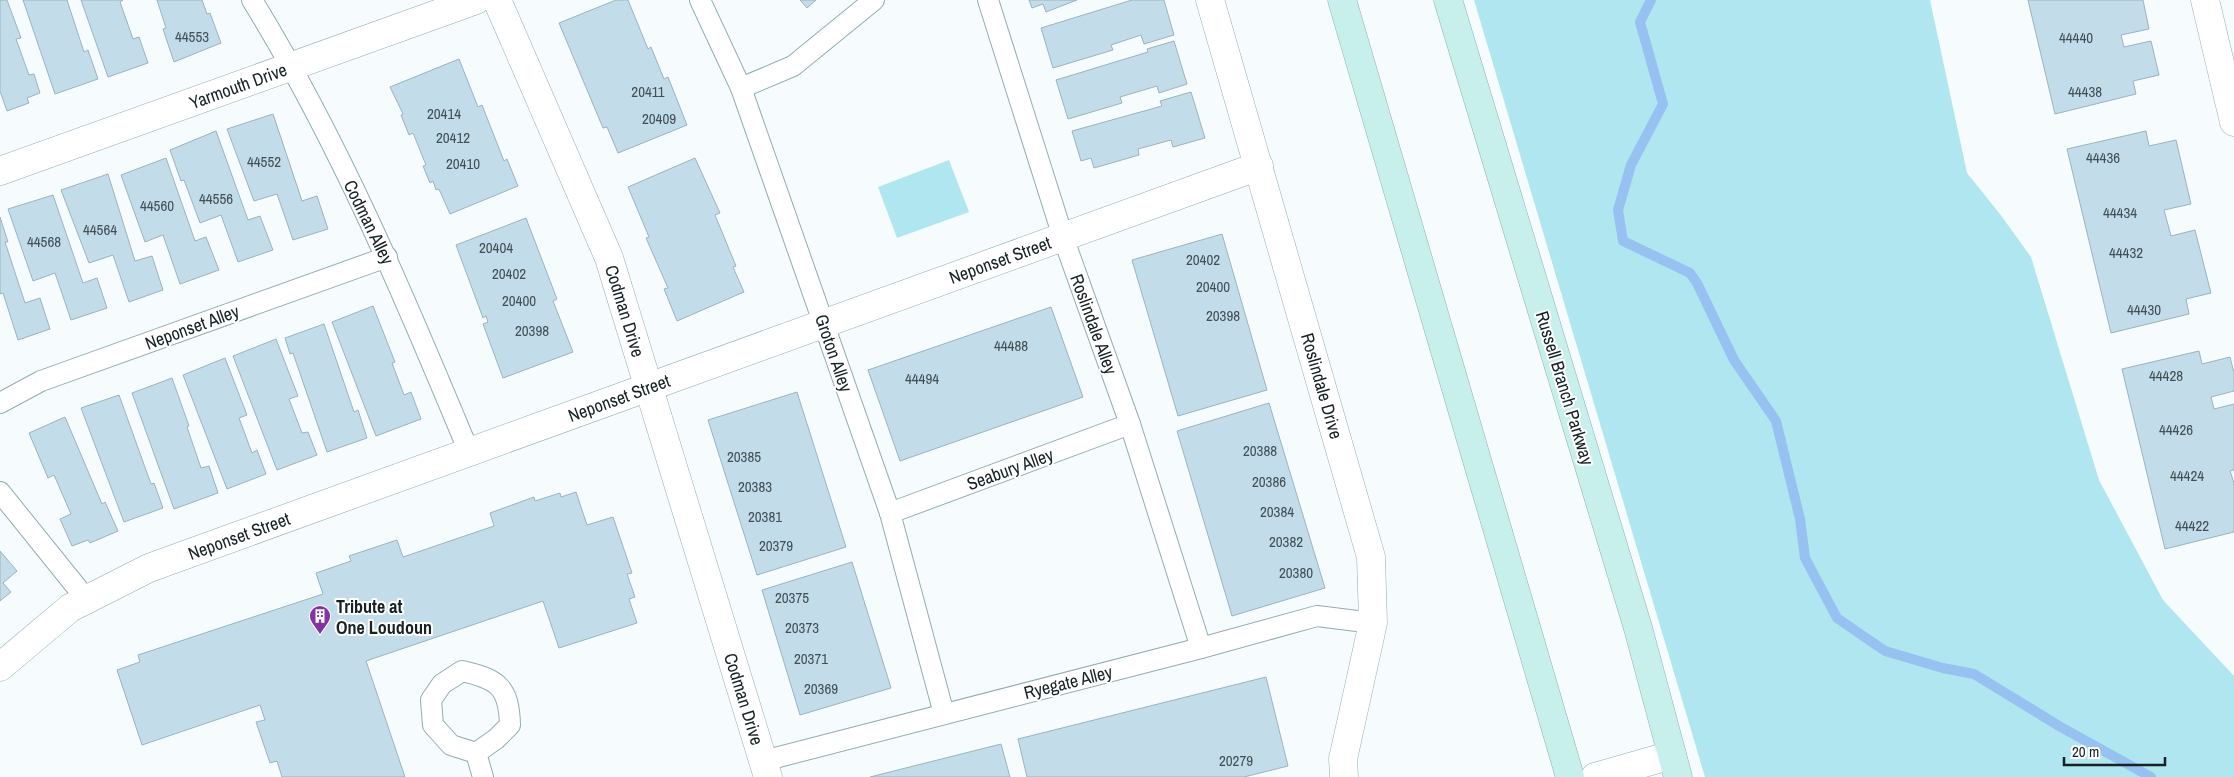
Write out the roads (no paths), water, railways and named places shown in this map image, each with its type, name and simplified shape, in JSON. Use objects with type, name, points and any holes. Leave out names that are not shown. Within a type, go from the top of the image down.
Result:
[{"type":"main road","points":[[1342,0],[1570,777]]},
{"type":"main road","name":"Russell Branch Parkway","points":[[1448,0],[1638,628],[1675,766]]},
{"type":"street","name":"Yarmouth Drive","points":[[0,171],[476,0]]},
{"type":"street","name":"Codman Drive","points":[[497,0],[608,258],[766,769]]},
{"type":"street","name":"Roslindale Drive","points":[[1210,0],[1371,557],[1373,623],[1343,759],[1344,777]]},
{"type":"street","points":[[2205,0],[2234,122]]},
{"type":"street","name":"Neponset Street","points":[[0,667],[70,608],[149,568],[1259,166]]},
{"type":"street","points":[[1595,777],[1675,766]]},
{"type":"lane","name":"Codman Alley","points":[[252,0],[292,66],[387,257],[469,452]]},
{"type":"lane","name":"Groton Alley","points":[[700,0],[741,88],[890,513],[944,714]]},
{"type":"lane","points":[[741,88],[793,66],[874,0]]},
{"type":"lane","name":"Roslindale Alley","points":[[988,0],[1063,237],[1130,424],[1201,648]]},
{"type":"lane","name":"Neponset Alley","points":[[0,403],[41,381],[387,257]]},
{"type":"lane","name":"Seabury Alley","points":[[890,513],[1130,424]]},
{"type":"lane","points":[[0,492],[87,600]]},
{"type":"lane","name":"Ryegate Alley","points":[[766,769],[944,714],[1317,616],[1373,623]]},
{"type":"lane","points":[[462,671],[488,677],[501,689],[510,705],[510,725],[496,739],[476,753],[451,745],[433,725],[431,700],[442,684],[462,671]]},
{"type":"lane","points":[[476,753],[483,777]]},
{"type":"waterway","points":[[1651,0],[1640,22],[1663,104],[1631,165],[1618,210],[1623,241],[1690,273],[1697,283],[1734,360],[1776,421],[1800,519],[1805,558],[1837,618],[1885,651],[1943,668],[1974,674],[2059,726],[2151,777]]},
{"type":"place","name":"Tribute at One Loudoun","points":[[320,635]]}]
